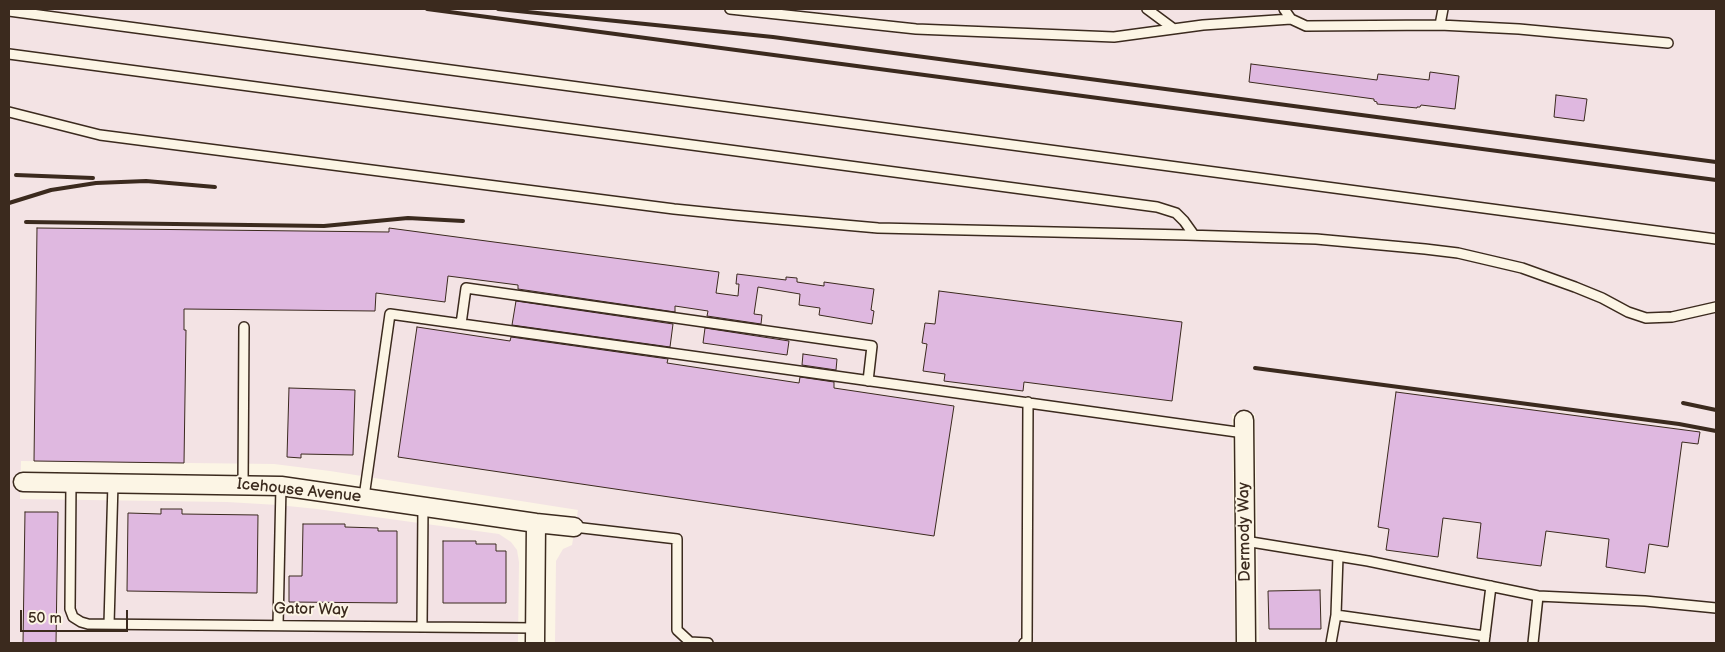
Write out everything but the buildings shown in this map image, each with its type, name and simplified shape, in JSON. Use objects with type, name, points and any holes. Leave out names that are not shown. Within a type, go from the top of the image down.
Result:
[{"type":"street","name":"Dermody Way","points":[[1244,426],[1246,643]]},
{"type":"street","name":"Icehouse Avenue","points":[[23,482],[281,486],[574,527]]},
{"type":"street","points":[[535,636],[536,523]]},
{"type":"lane","points":[[730,9],[916,29],[1114,37],[1203,25],[1291,19],[1306,26],[1440,25],[1519,29],[1668,43]]},
{"type":"lane","points":[[1147,9],[1174,29]]},
{"type":"lane","points":[[1284,9],[1291,19]]},
{"type":"lane","points":[[1440,25],[1442,9]]},
{"type":"lane","points":[[9,11],[1716,238]]},
{"type":"lane","points":[[9,54],[1157,207],[1176,213],[1194,235]]},
{"type":"lane","points":[[9,112],[50,124],[117,137],[724,214],[878,228],[1316,239],[1458,253],[1522,268],[1575,286],[1628,312],[1646,318],[1672,318],[1716,307]]},
{"type":"lane","points":[[461,324],[466,288],[872,346],[868,381]]},
{"type":"lane","points":[[364,497],[390,314],[1028,402],[1244,426]]},
{"type":"lane","points":[[243,484],[244,327]]},
{"type":"lane","points":[[1024,643],[1027,641],[1028,402]]},
{"type":"lane","name":"Gator Way","points":[[71,482],[70,609],[73,617],[88,624],[422,627],[535,636]]},
{"type":"lane","points":[[109,624],[113,483]]},
{"type":"lane","points":[[278,625],[281,486]]},
{"type":"lane","points":[[422,627],[423,506]]},
{"type":"lane","points":[[574,527],[677,539],[677,630],[690,643],[708,643]]},
{"type":"lane","points":[[1245,541],[1338,556],[1538,596],[1644,601],[1716,608]]},
{"type":"lane","points":[[1331,643],[1336,614],[1338,556]]},
{"type":"lane","points":[[1336,614],[1485,640],[1491,586]]},
{"type":"lane","points":[[1533,643],[1538,596]]},
{"type":"shaded area","points":[[9,9],[1716,9],[1716,643],[1259,643],[1255,414],[1232,414],[1235,643],[555,643],[556,561],[563,549],[572,545],[578,510],[274,464],[21,461],[20,499],[227,502],[278,505],[499,534],[511,542],[517,550],[519,562],[518,643],[9,643]]},
{"type":"railway","points":[[427,9],[1716,180]]},
{"type":"railway","points":[[498,9],[773,37],[1716,162]]},
{"type":"railway","points":[[16,175],[93,178]]},
{"type":"railway","points":[[9,203],[51,190],[96,183],[146,181],[215,187]]},
{"type":"railway","points":[[26,222],[324,226],[408,218],[463,221]]},
{"type":"railway","points":[[1255,368],[1679,424],[1716,431]]},
{"type":"railway","points":[[1683,403],[1716,410]]}]
